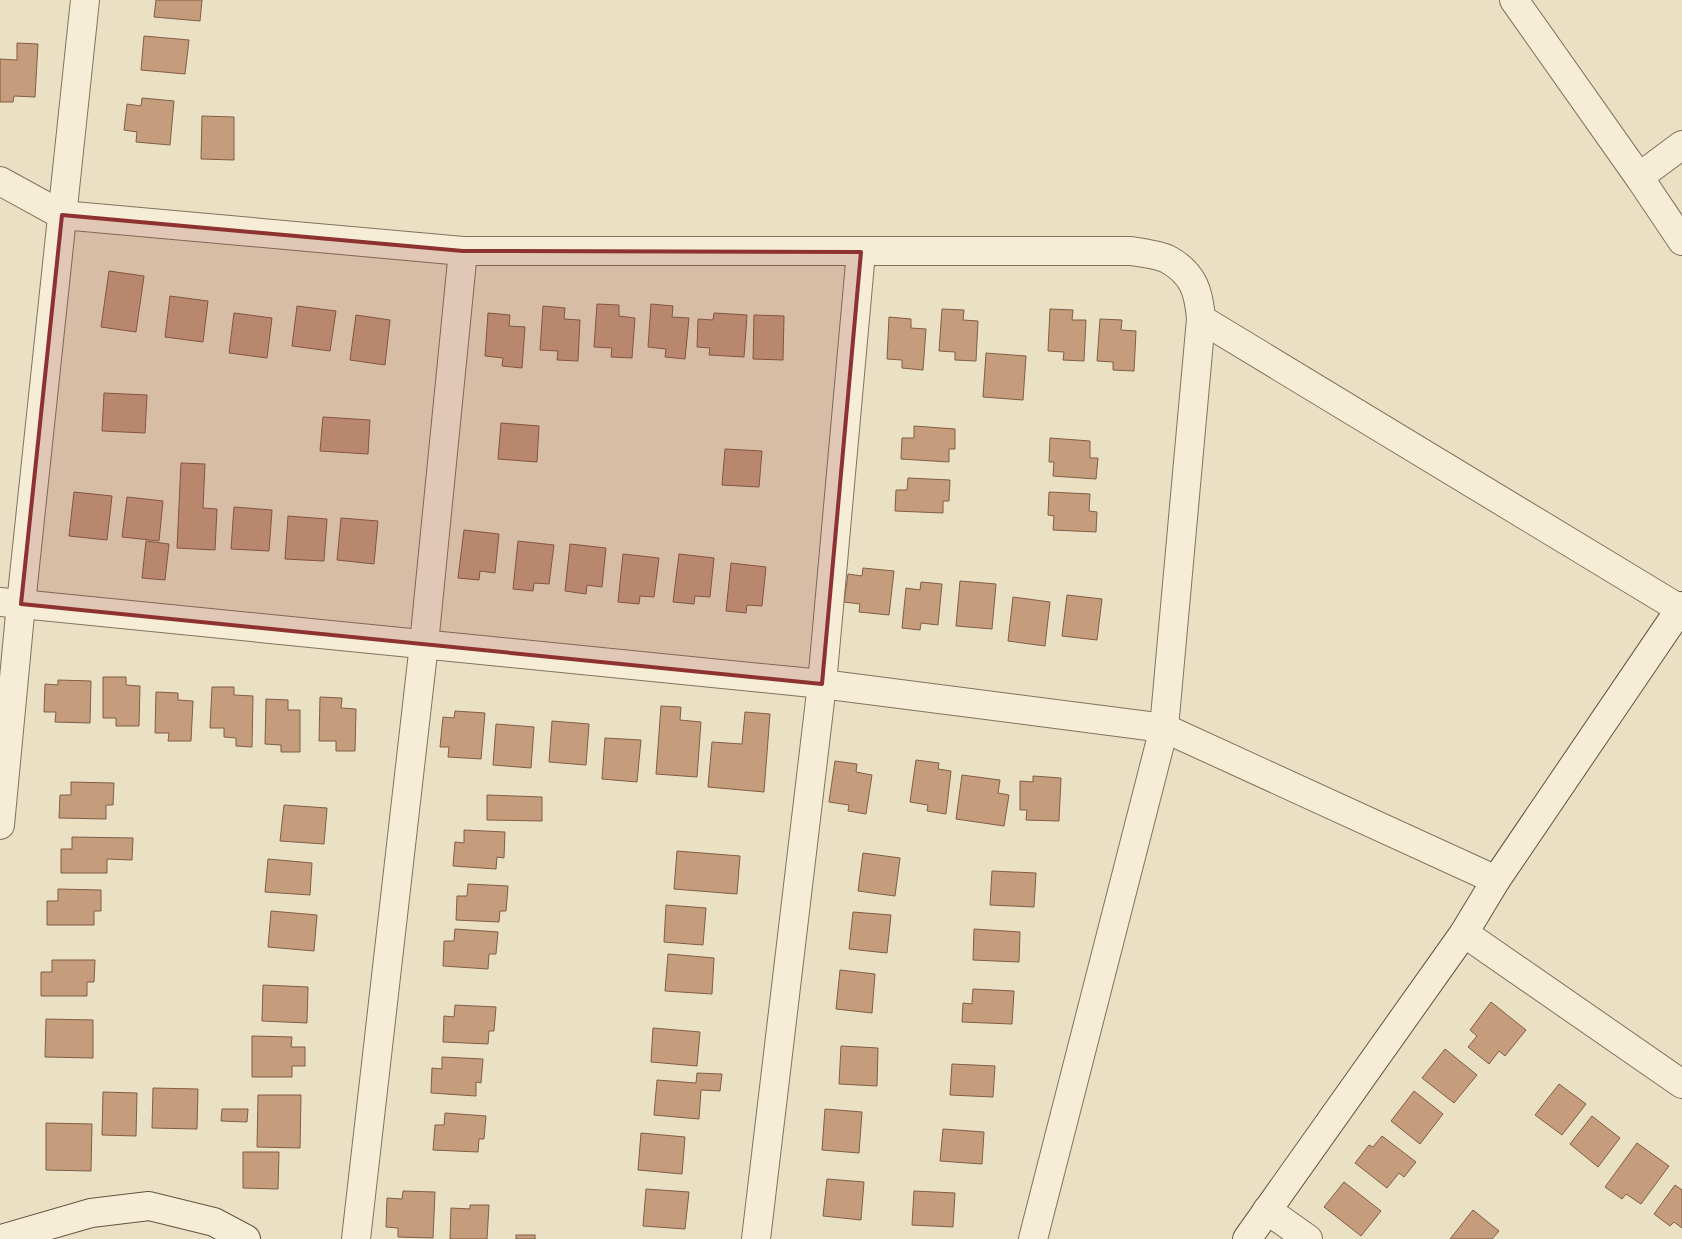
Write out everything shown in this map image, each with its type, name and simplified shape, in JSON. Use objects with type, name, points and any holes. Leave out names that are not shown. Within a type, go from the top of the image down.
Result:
[{"type":"street","points":[[0,826],[10,603],[62,215],[85,0]]},
{"type":"street","points":[[1514,0],[1682,240]]},
{"type":"street","points":[[1639,177],[1682,145]]},
{"type":"street","points":[[0,181],[62,215],[463,251],[1132,251],[1168,259],[1188,275],[1200,298],[1201,318],[1164,728],[1033,1239]]},
{"type":"street","points":[[356,1239],[424,644],[463,251]]},
{"type":"street","points":[[756,1239],[822,684],[860,252]]},
{"type":"street","points":[[1201,318],[1681,608],[1496,880],[1464,933],[1247,1239]]},
{"type":"street","points":[[10,603],[822,684],[1164,728],[1496,880]]},
{"type":"street","points":[[1464,933],[1682,1084]]},
{"type":"street","points":[[1,1239],[91,1214],[149,1206],[214,1222],[246,1239]]},
{"type":"street","points":[[1267,1210],[1308,1239]]},
{"type":"highlighted area","points":[[62,215],[463,251],[861,252],[822,684],[21,604]]},
{"type":"building","points":[[156,0],[202,0],[200,21],[154,17]]},
{"type":"building","points":[[144,36],[189,40],[185,74],[141,70]]},
{"type":"building","points":[[17,43],[38,44],[35,97],[14,96],[13,102],[0,102],[0,59],[17,60]]},
{"type":"building","points":[[142,98],[174,101],[170,145],[136,142],[137,132],[124,130],[127,104],[141,106]]},
{"type":"building","points":[[202,116],[234,117],[234,160],[201,159]]},
{"type":"building","points":[[109,271],[144,276],[136,332],[101,327]]},
{"type":"building","points":[[170,296],[208,301],[203,342],[165,337]]},
{"type":"building","points":[[597,304],[619,305],[619,316],[635,318],[632,358],[611,357],[612,348],[594,347]]},
{"type":"building","points":[[651,304],[673,306],[672,317],[689,318],[685,359],[665,357],[666,349],[648,347]]},
{"type":"building","points":[[297,306],[336,311],[330,351],[292,346]]},
{"type":"building","points":[[543,306],[565,308],[564,319],[580,320],[578,361],[557,360],[558,351],[540,350]]},
{"type":"building","points":[[942,309],[964,310],[963,320],[978,321],[976,361],[955,360],[955,352],[939,351]]},
{"type":"building","points":[[1050,309],[1073,310],[1072,320],[1086,320],[1084,361],[1063,360],[1064,352],[1048,351]]},
{"type":"building","points":[[234,313],[272,318],[267,358],[229,353]]},
{"type":"building","points":[[488,313],[510,315],[509,326],[525,327],[522,368],[502,366],[503,358],[485,356]]},
{"type":"building","points":[[714,313],[747,315],[744,357],[709,355],[710,348],[697,347],[698,319],[713,320]]},
{"type":"building","points":[[356,315],[390,320],[385,365],[350,360]]},
{"type":"building","points":[[754,315],[784,316],[783,360],[753,359]]},
{"type":"building","points":[[889,317],[911,319],[911,328],[926,329],[923,370],[902,368],[902,360],[887,359]]},
{"type":"building","points":[[1100,319],[1122,320],[1121,330],[1136,331],[1134,371],[1113,370],[1113,362],[1097,361]]},
{"type":"building","points":[[986,353],[1026,356],[1023,400],[983,397]]},
{"type":"building","points":[[104,393],[147,395],[145,433],[102,431]]},
{"type":"building","points":[[323,417],[370,420],[368,454],[320,451]]},
{"type":"building","points":[[501,423],[539,426],[537,462],[498,459]]},
{"type":"building","points":[[914,426],[955,429],[955,449],[949,449],[949,462],[901,459],[902,438],[914,438]]},
{"type":"building","points":[[1050,438],[1090,441],[1090,458],[1098,458],[1096,479],[1053,476],[1054,462],[1049,462]]},
{"type":"building","points":[[725,449],[762,451],[759,487],[722,485]]},
{"type":"building","points":[[181,463],[205,464],[203,508],[217,509],[215,550],[177,548]]},
{"type":"building","points":[[908,478],[950,480],[949,501],[943,501],[943,513],[895,511],[896,490],[907,490]]},
{"type":"building","points":[[74,492],[112,496],[107,540],[69,536]]},
{"type":"building","points":[[1049,492],[1090,494],[1089,511],[1097,512],[1096,532],[1053,530],[1054,516],[1048,515]]},
{"type":"building","points":[[127,497],[163,501],[159,541],[122,537]]},
{"type":"building","points":[[234,507],[272,510],[269,551],[231,549]]},
{"type":"building","points":[[288,516],[327,519],[324,561],[285,559]]},
{"type":"building","points":[[341,518],[378,521],[374,564],[337,560]]},
{"type":"building","points":[[464,530],[499,534],[495,573],[480,571],[479,580],[458,578]]},
{"type":"building","points":[[146,541],[169,544],[165,580],[142,578]]},
{"type":"building","points":[[518,541],[554,545],[549,584],[534,583],[533,591],[513,589]]},
{"type":"building","points":[[570,544],[606,548],[602,587],[587,585],[586,594],[565,591]]},
{"type":"building","points":[[623,554],[659,558],[654,597],[640,596],[639,604],[618,602]]},
{"type":"building","points":[[679,554],[714,558],[710,597],[695,596],[694,604],[673,602]]},
{"type":"building","points":[[731,563],[766,567],[762,606],[747,605],[746,613],[726,611]]},
{"type":"building","points":[[863,568],[894,571],[889,615],[859,612],[860,604],[844,602],[848,574],[862,576]]},
{"type":"building","points":[[960,581],[996,584],[992,629],[956,626]]},
{"type":"building","points":[[921,582],[942,584],[938,625],[921,623],[920,630],[902,628],[906,588],[920,590]]},
{"type":"building","points":[[1067,595],[1102,599],[1097,640],[1062,636]]},
{"type":"building","points":[[1013,597],[1050,602],[1045,646],[1008,641]]},
{"type":"building","points":[[103,677],[126,677],[126,685],[140,686],[139,726],[116,726],[116,718],[103,718]]},
{"type":"building","points":[[58,680],[91,681],[90,723],[55,722],[56,712],[44,712],[45,684],[58,685]]},
{"type":"building","points":[[212,687],[234,687],[234,695],[253,696],[252,747],[236,746],[236,738],[224,737],[224,728],[210,728]]},
{"type":"building","points":[[156,692],[178,693],[178,700],[193,701],[191,741],[168,741],[169,733],[155,733]]},
{"type":"building","points":[[320,697],[342,698],[341,708],[356,709],[355,751],[336,751],[336,741],[319,741]]},
{"type":"building","points":[[266,699],[288,700],[288,710],[300,710],[300,752],[281,752],[281,745],[265,744]]},
{"type":"building","points":[[661,706],[681,707],[680,720],[701,722],[697,777],[656,774]]},
{"type":"building","points":[[455,711],[485,713],[481,759],[448,757],[449,747],[440,747],[443,717],[454,718]]},
{"type":"building","points":[[745,712],[770,714],[764,792],[708,787],[712,742],[742,744]]},
{"type":"building","points":[[552,721],[589,724],[586,765],[549,762]]},
{"type":"building","points":[[496,724],[534,727],[531,768],[493,765]]},
{"type":"building","points":[[605,738],[641,740],[637,782],[602,779]]},
{"type":"building","points":[[916,760],[939,763],[938,769],[951,771],[946,814],[927,811],[928,805],[910,802]]},
{"type":"building","points":[[835,761],[857,764],[856,772],[872,775],[866,814],[848,811],[849,805],[829,802]]},
{"type":"building","points":[[962,775],[1000,780],[998,793],[1009,795],[1004,826],[956,819]]},
{"type":"building","points":[[1033,776],[1061,778],[1059,821],[1026,820],[1027,810],[1020,810],[1020,781],[1033,782]]},
{"type":"building","points":[[71,782],[114,783],[113,805],[106,805],[106,819],[59,818],[60,795],[71,795]]},
{"type":"building","points":[[487,795],[542,797],[542,821],[487,820]]},
{"type":"building","points":[[284,805],[327,808],[324,844],[280,841]]},
{"type":"building","points":[[464,830],[505,832],[504,858],[497,857],[496,869],[453,866],[455,842],[464,843]]},
{"type":"building","points":[[72,837],[133,838],[132,860],[107,859],[107,873],[61,873],[61,849],[72,849]]},
{"type":"building","points":[[677,851],[740,856],[737,894],[674,889]]},
{"type":"building","points":[[863,853],[900,858],[895,896],[858,891]]},
{"type":"building","points":[[268,859],[312,863],[310,895],[265,892]]},
{"type":"building","points":[[992,871],[1036,873],[1034,907],[990,905]]},
{"type":"building","points":[[468,884],[508,886],[506,911],[500,911],[499,922],[456,920],[457,896],[467,896]]},
{"type":"building","points":[[58,889],[101,890],[101,911],[94,911],[94,925],[47,925],[47,901],[58,901]]},
{"type":"building","points":[[666,905],[706,908],[703,945],[664,942]]},
{"type":"building","points":[[271,911],[317,915],[314,951],[268,947]]},
{"type":"building","points":[[853,912],[891,915],[887,953],[849,949]]},
{"type":"building","points":[[455,929],[498,932],[496,954],[489,954],[488,969],[443,966],[444,941],[454,941]]},
{"type":"building","points":[[974,929],[1020,932],[1019,962],[973,960]]},
{"type":"building","points":[[668,954],[714,958],[712,994],[665,991]]},
{"type":"building","points":[[52,960],[95,960],[94,982],[87,982],[87,996],[41,996],[41,972],[52,972]]},
{"type":"building","points":[[840,970],[875,974],[872,1013],[836,1009]]},
{"type":"building","points":[[263,985],[308,987],[307,1023],[262,1021]]},
{"type":"building","points":[[973,989],[1014,991],[1012,1024],[962,1022],[963,1003],[972,1004]]},
{"type":"building","points":[[1491,1002],[1526,1030],[1505,1056],[1499,1051],[1489,1064],[1468,1047],[1477,1036],[1470,1030]]},
{"type":"building","points":[[455,1005],[496,1007],[494,1031],[489,1031],[488,1044],[443,1042],[444,1016],[454,1017]]},
{"type":"building","points":[[46,1019],[93,1020],[93,1058],[45,1057]]},
{"type":"building","points":[[653,1028],[700,1032],[697,1066],[651,1062]]},
{"type":"building","points":[[252,1036],[292,1037],[291,1047],[305,1047],[305,1066],[292,1066],[292,1077],[252,1077]]},
{"type":"building","points":[[841,1046],[878,1048],[877,1086],[839,1084]]},
{"type":"building","points":[[1445,1049],[1477,1075],[1454,1103],[1422,1078]]},
{"type":"building","points":[[442,1057],[483,1059],[481,1083],[476,1082],[476,1096],[431,1093],[432,1068],[442,1069]]},
{"type":"building","points":[[952,1064],[995,1066],[993,1097],[950,1095]]},
{"type":"building","points":[[697,1073],[722,1074],[720,1091],[701,1090],[699,1119],[654,1115],[657,1080],[696,1083]]},
{"type":"building","points":[[1559,1084],[1586,1104],[1562,1135],[1535,1115]]},
{"type":"building","points":[[153,1088],[198,1089],[197,1129],[152,1128]]},
{"type":"building","points":[[1414,1091],[1443,1114],[1420,1144],[1391,1121]]},
{"type":"building","points":[[103,1092],[137,1093],[136,1136],[102,1135]]},
{"type":"building","points":[[258,1095],[301,1095],[300,1148],[257,1147]]},
{"type":"building","points":[[222,1109],[248,1109],[247,1122],[221,1121]]},
{"type":"building","points":[[825,1109],[862,1112],[859,1153],[822,1150]]},
{"type":"building","points":[[445,1113],[486,1116],[484,1139],[479,1139],[478,1152],[433,1150],[435,1125],[444,1125]]},
{"type":"building","points":[[1592,1116],[1620,1138],[1598,1167],[1570,1144]]},
{"type":"building","points":[[46,1123],[92,1124],[91,1171],[46,1170]]},
{"type":"building","points":[[943,1129],[984,1132],[982,1164],[940,1161]]},
{"type":"building","points":[[641,1133],[685,1137],[682,1174],[638,1170]]},
{"type":"building","points":[[1382,1136],[1416,1162],[1404,1177],[1399,1173],[1387,1188],[1355,1163],[1369,1145],[1373,1147]]},
{"type":"building","points":[[1637,1143],[1669,1166],[1641,1204],[1626,1194],[1622,1199],[1605,1187]]},
{"type":"building","points":[[243,1152],[279,1152],[278,1189],[243,1188]]},
{"type":"building","points":[[827,1179],[864,1182],[861,1220],[823,1216]]},
{"type":"building","points":[[1344,1182],[1381,1211],[1361,1236],[1324,1207]]},
{"type":"building","points":[[1675,1185],[1682,1190],[1682,1228],[1674,1222],[1670,1226],[1654,1214]]},
{"type":"building","points":[[646,1189],[689,1192],[685,1229],[643,1226]]},
{"type":"building","points":[[403,1191],[435,1192],[433,1238],[398,1237],[398,1228],[386,1227],[387,1198],[402,1199]]},
{"type":"building","points":[[914,1191],[955,1193],[953,1227],[912,1225]]},
{"type":"building","points":[[470,1205],[489,1205],[487,1239],[450,1239],[451,1208],[470,1209]]},
{"type":"building","points":[[1473,1210],[1499,1231],[1492,1239],[1450,1239]]},
{"type":"building","points":[[516,1235],[535,1235],[535,1239],[516,1239]]}]
